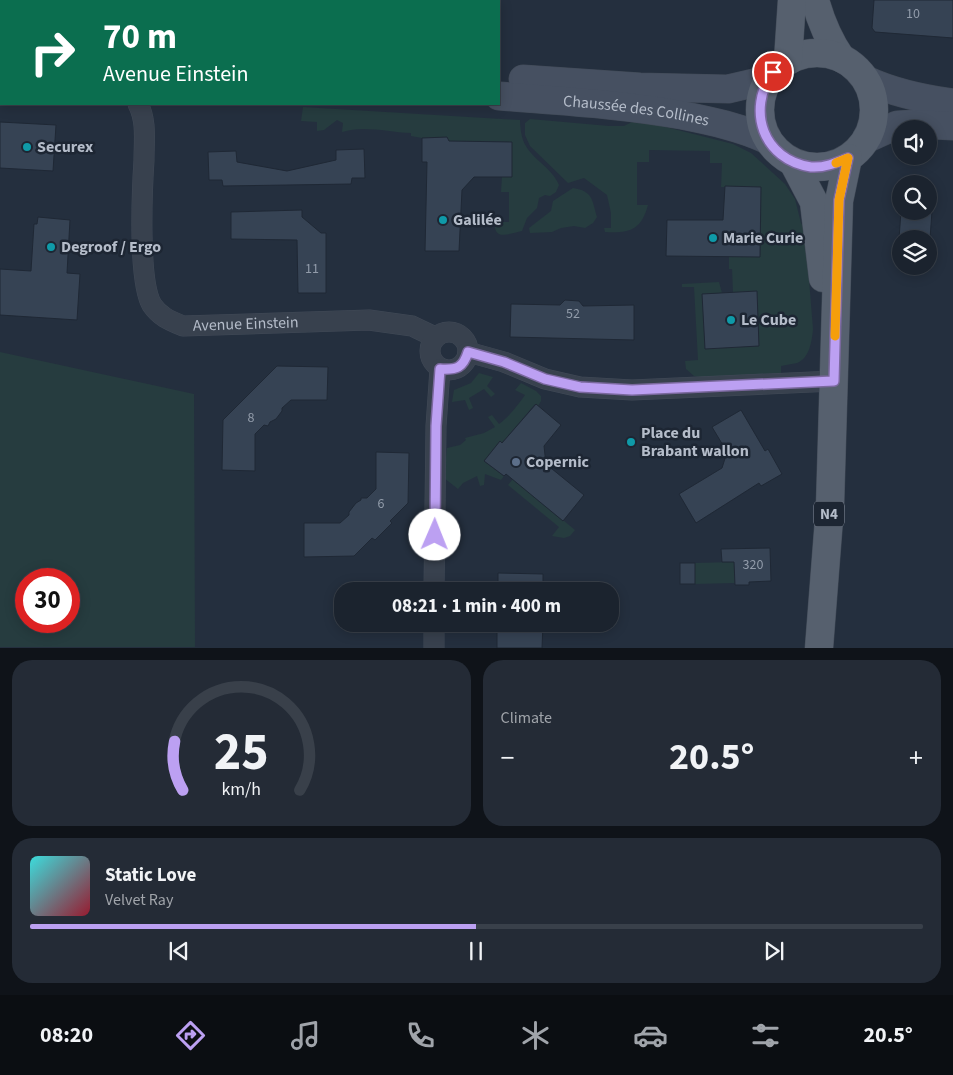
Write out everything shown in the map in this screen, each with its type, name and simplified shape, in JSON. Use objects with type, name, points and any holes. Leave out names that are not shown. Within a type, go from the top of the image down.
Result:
[{"type":"main road","points":[[788,60],[792,0]]},
{"type":"main road","name":"N4","points":[[815,0],[819,17],[829,40],[841,58]]},
{"type":"main road","name":"N4","points":[[819,648],[830,506],[839,200],[857,148],[874,120],[873,100],[866,80],[856,67],[841,58],[824,52],[805,53],[780,65],[767,80],[760,100],[760,120],[768,140],[784,156],[794,162],[812,167],[831,165],[857,148]]},
{"type":"main road","name":"Chaussée des Collines","points":[[500,77],[640,87],[728,90],[767,80]]},
{"type":"main road","points":[[866,80],[884,88],[919,98],[953,103]]},
{"type":"main road","name":"Chaussée des Collines","points":[[500,96],[609,105],[660,112],[721,123],[768,140]]},
{"type":"main road","points":[[857,148],[897,125],[953,126]]},
{"type":"main road","name":"N4","points":[[794,162],[814,202],[834,381]]},
{"type":"street","name":"Avenue Einstein","points":[[138,105],[145,125],[142,231],[146,291],[152,305],[165,319],[183,326],[369,320],[412,326],[435,337]]},
{"type":"street","name":"Avenue Einstein","points":[[145,125],[155,105]]},
{"type":"street","points":[[434,582],[436,426],[440,369],[432,358],[430,350],[431,342],[440,334],[448,332],[459,335],[467,343],[468,352],[463,364],[456,368],[440,369]]},
{"type":"street","points":[[468,352],[504,362],[545,379],[580,387],[632,390],[834,381]]},
{"type":"street","points":[[434,632],[434,648]]},
{"type":"green space","points":[[303,107],[520,120],[523,140],[526,146],[551,173],[559,185],[556,192],[550,196],[545,195],[539,198],[537,208],[527,218],[522,231],[504,235],[500,234],[495,228],[495,222],[509,222],[509,192],[501,192],[502,177],[512,176],[512,142],[449,141],[447,137],[422,138],[411,136],[411,133],[367,129],[342,132],[343,123],[337,120],[324,130],[317,131],[317,122],[301,121]]},
{"type":"green space","points":[[530,119],[609,126],[624,126],[632,122],[658,125],[733,144],[751,153],[785,184],[795,199],[801,223],[805,229],[813,329],[810,348],[805,357],[797,363],[781,366],[781,373],[701,377],[694,376],[686,369],[685,361],[698,360],[694,287],[682,287],[682,284],[719,282],[722,293],[702,294],[705,348],[759,346],[757,292],[733,293],[732,269],[729,269],[729,256],[760,256],[761,187],[721,187],[722,163],[710,163],[710,151],[649,150],[649,162],[637,162],[637,205],[648,205],[642,220],[633,229],[627,231],[605,232],[604,228],[611,228],[611,213],[607,195],[584,178],[568,183],[530,146],[525,135],[525,123]]},
{"type":"green space","points":[[573,188],[584,191],[591,197],[597,217],[593,223],[585,228],[574,226],[552,232],[530,233],[529,228],[551,211],[553,201]]},
{"type":"green space","points":[[0,352],[194,394],[195,647],[0,647]]},
{"type":"green space","points":[[479,373],[493,377],[487,386],[495,394],[491,397],[484,389],[469,398],[473,408],[469,410],[465,400],[452,402],[454,390],[471,383]]},
{"type":"green space","points":[[521,383],[536,391],[541,396],[541,401],[538,406],[535,404],[484,461],[504,476],[501,480],[485,474],[484,485],[480,486],[477,476],[463,483],[458,489],[444,478],[447,448],[460,445],[466,440],[465,438],[484,433],[495,427],[488,417],[492,415],[499,424],[503,421],[525,395],[515,390]]},
{"type":"green space","points":[[513,479],[575,530],[570,536],[564,538],[552,536],[559,527],[508,485]]},
{"type":"green space","points":[[734,562],[735,583],[695,584],[695,563]]},
{"type":"building","points":[[874,0],[953,0],[953,38],[875,32],[872,28]]},
{"type":"building","name":"Securex","points":[[0,122],[56,125],[53,171],[0,168]]},
{"type":"building","name":"Galilée","points":[[447,137],[449,141],[512,142],[512,177],[474,177],[462,190],[459,251],[425,251],[427,162],[422,162],[422,138]]},
{"type":"building","points":[[364,149],[365,178],[352,178],[351,184],[223,186],[222,180],[209,180],[208,152],[236,151],[237,162],[287,171],[336,160],[336,150]]},
{"type":"building","name":"Marie Curie","points":[[725,186],[761,187],[760,257],[666,256],[667,220],[723,220]]},
{"type":"building","points":[[302,210],[302,217],[321,233],[326,233],[326,293],[298,293],[297,240],[231,239],[231,212]]},
{"type":"building","name":"Degroof / Ergo","points":[[38,217],[70,220],[67,273],[80,274],[77,320],[0,315],[0,269],[31,271],[34,224],[37,224]]},
{"type":"building","points":[[900,220],[931,220],[931,230],[900,230]]},
{"type":"building","name":"Le Cube","points":[[757,291],[759,346],[705,349],[702,294]]},
{"type":"building","points":[[565,300],[579,301],[583,306],[634,305],[634,340],[510,337],[511,304],[560,305]]},
{"type":"building","points":[[277,366],[328,367],[327,400],[291,400],[282,408],[276,419],[270,422],[268,426],[264,425],[255,434],[255,471],[222,470],[223,420]]},
{"type":"building","name":"Copernic","points":[[536,404],[561,425],[544,446],[546,464],[584,495],[563,521],[506,474],[504,476],[484,461],[500,441],[502,443]]},
{"type":"building","points":[[741,410],[765,451],[768,449],[782,474],[761,486],[759,483],[696,523],[679,494],[722,468],[727,452],[712,427]]},
{"type":"building","points":[[376,452],[409,453],[408,503],[375,540],[372,538],[354,556],[304,557],[304,523],[340,523],[349,515],[349,512],[361,498],[367,498],[376,489]]},
{"type":"building","points":[[770,548],[771,581],[749,582],[749,585],[735,585],[734,562],[722,562],[721,549]]},
{"type":"building","points":[[680,563],[695,563],[695,584],[680,584]]},
{"type":"building","points":[[498,573],[543,574],[543,582],[498,582]]},
{"type":"building","points":[[497,632],[543,632],[542,648],[497,648]]},
{"type":"slow traffic","points":[[835,336],[839,200],[848,158],[836,163]]},
{"type":"place","name":"Securex","points":[[27,147]]},
{"type":"place","name":"Galilée","points":[[443,220]]},
{"type":"place","name":"Marie Curie","points":[[713,238]]},
{"type":"place","name":"Degroof / Ergo","points":[[51,247]]},
{"type":"place","name":"Le Cube","points":[[731,320]]},
{"type":"place","name":"Place du Brabant wallon","points":[[631,442]]},
{"type":"place","name":"Copernic","points":[[516,462]]},
{"type":"route","points":[[435,535],[436,426],[440,369],[456,368],[463,364],[468,352],[504,362],[545,379],[580,387],[632,390],[834,381],[839,200],[848,158],[831,165],[812,167],[794,162],[775,149],[768,140],[760,120],[760,100],[767,80],[773,72]]}]
